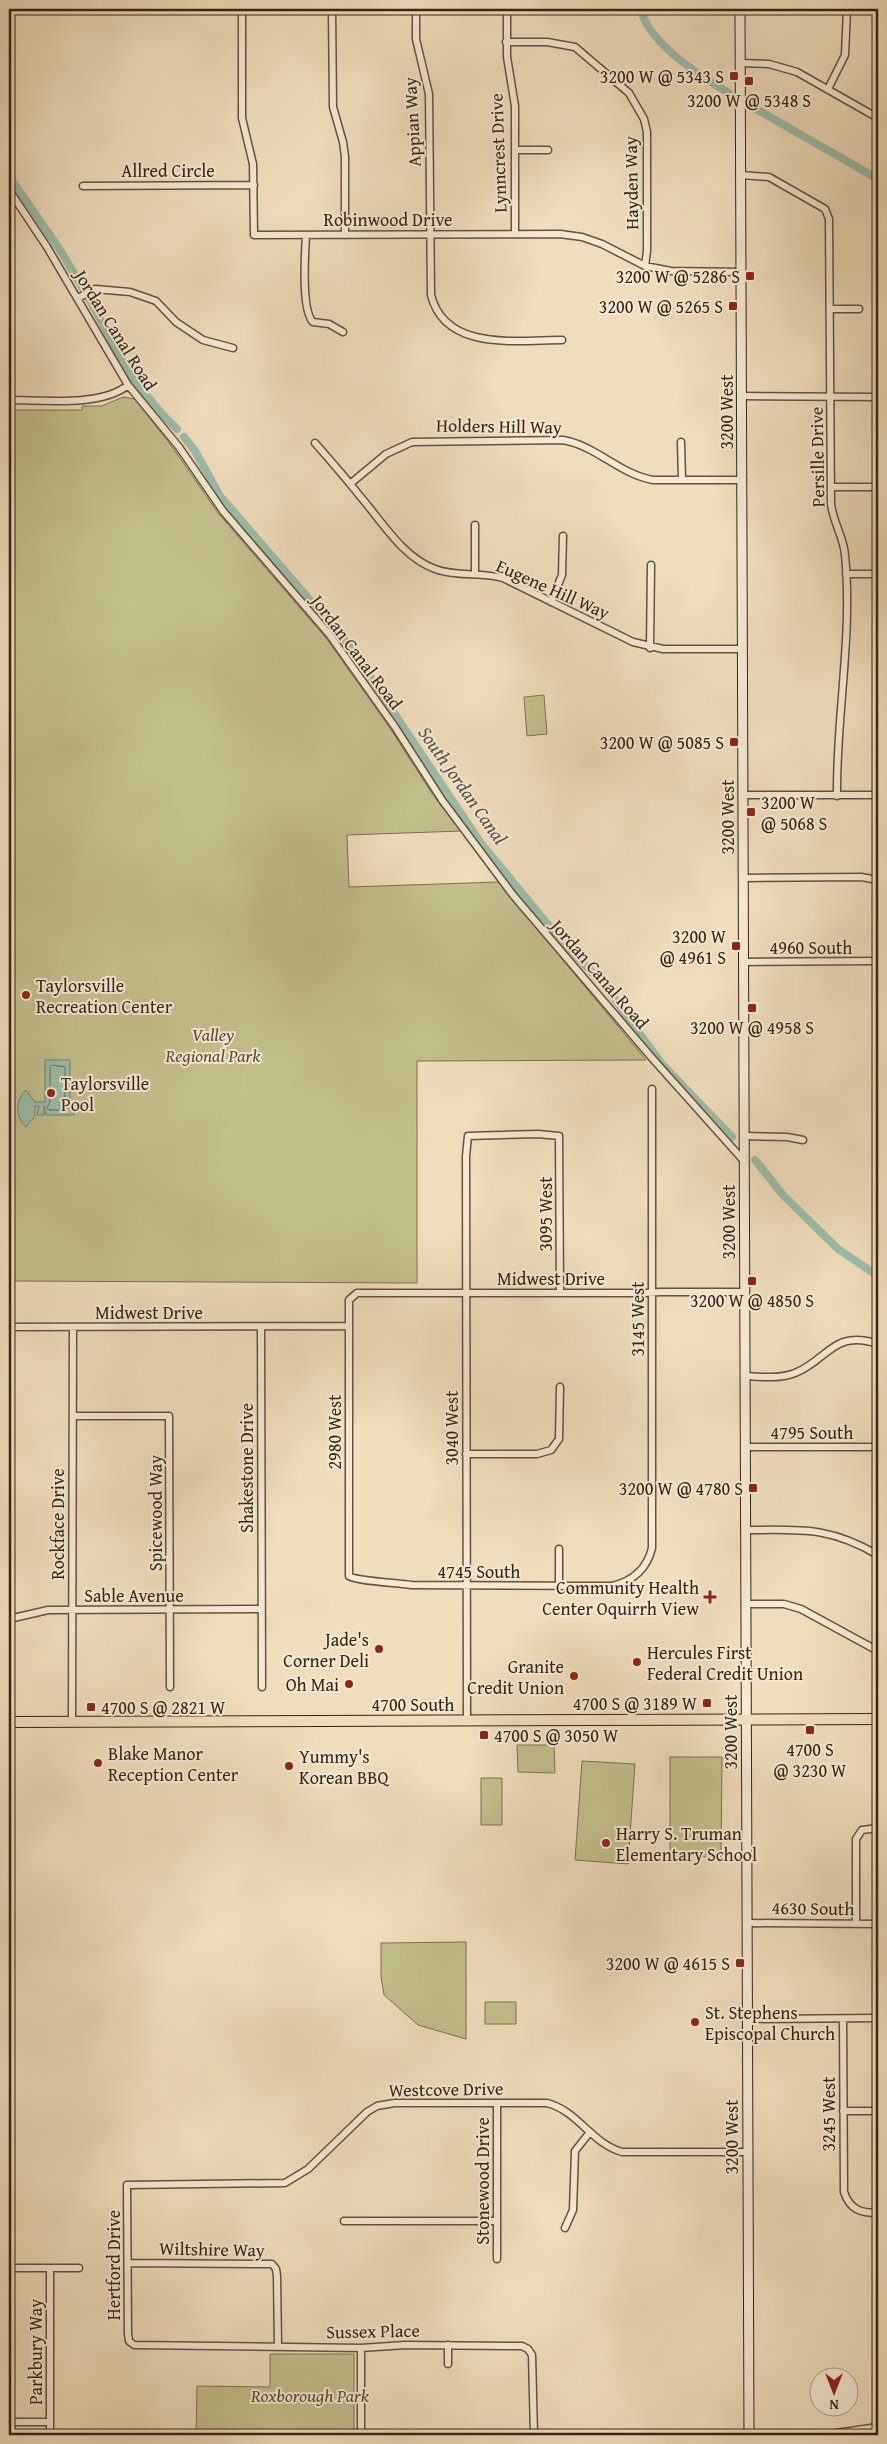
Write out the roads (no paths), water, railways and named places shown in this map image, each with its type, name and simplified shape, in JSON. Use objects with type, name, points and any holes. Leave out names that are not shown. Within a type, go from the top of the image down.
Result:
[{"type":"main road","name":"4700 South","points":[[9,1722],[878,1718]]},
{"type":"street","name":"Robinwood Drive","points":[[242,9],[242,118],[253,164],[254,235],[515,234],[582,237],[602,244],[645,266],[671,271],[742,272]]},
{"type":"street","points":[[332,9],[333,107],[345,157],[345,235]]},
{"type":"street","name":"Appian Way","points":[[416,9],[416,39],[429,94],[432,300],[439,315],[451,325],[467,335],[482,340],[562,340]]},
{"type":"street","name":"Lynncrest Drive","points":[[507,9],[506,42],[508,71],[515,106],[515,234]]},
{"type":"street","name":"3200 West","points":[[740,9],[749,2435]]},
{"type":"street","points":[[828,89],[846,55],[847,9]]},
{"type":"street","name":"Hayden Way","points":[[506,42],[547,42],[575,47],[634,99],[644,119],[647,132],[647,251],[645,266]]},
{"type":"street","points":[[741,63],[783,67],[828,89],[878,118]]},
{"type":"street","points":[[515,150],[548,150]]},
{"type":"street","name":"Persille Drive","points":[[741,174],[769,177],[825,209],[829,219],[832,513],[844,548],[846,574],[846,661],[837,745],[837,796]]},
{"type":"street","name":"Allred Circle","points":[[83,186],[254,185]]},
{"type":"street","name":"Jordan Canal Road","points":[[9,190],[78,298],[128,386],[179,447],[222,511],[329,634],[395,727],[442,800],[513,896],[744,1162]]},
{"type":"street","points":[[306,235],[305,283],[309,317],[313,322],[329,324],[343,332]]},
{"type":"street","points":[[78,298],[95,289],[130,292],[156,301],[176,322],[203,340],[233,348]]},
{"type":"street","points":[[830,309],[859,309]]},
{"type":"street","points":[[9,400],[101,399],[116,394],[128,386]]},
{"type":"street","points":[[742,396],[878,397]]},
{"type":"street","name":"Holders Hill Way","points":[[350,484],[398,446],[412,442],[434,440],[570,441],[593,450],[621,468],[640,477],[682,480],[742,480]]},
{"type":"street","points":[[682,442],[682,480]]},
{"type":"street","name":"Eugene Hill Way","points":[[314,443],[400,544],[417,560],[444,572],[503,578],[632,642],[650,648],[742,649]]},
{"type":"street","points":[[831,487],[878,487]]},
{"type":"street","points":[[474,525],[476,574]]},
{"type":"street","points":[[551,602],[562,575],[563,536]]},
{"type":"street","points":[[650,648],[651,565]]},
{"type":"street","points":[[846,574],[878,574]]},
{"type":"street","points":[[743,795],[878,796]]},
{"type":"street","points":[[743,878],[861,877],[878,880]]},
{"type":"street","name":"4960 South","points":[[744,962],[878,961]]},
{"type":"street","name":"3145 West","points":[[652,1090],[652,1548]]},
{"type":"street","name":"3040 West","points":[[467,1720],[466,1156],[468,1136],[496,1134],[558,1136]]},
{"type":"street","name":"3095 West","points":[[558,1136],[560,1292]]},
{"type":"street","points":[[744,1136],[787,1137],[803,1140]]},
{"type":"street","name":"Midwest Drive","points":[[357,1292],[745,1292]]},
{"type":"street","name":"2980 West","points":[[349,1576],[349,1300],[357,1292]]},
{"type":"street","name":"Midwest Drive","points":[[9,1327],[349,1326]]},
{"type":"street","name":"Rockface Drive","points":[[72,1722],[73,1327]]},
{"type":"street","name":"Shakestone Drive","points":[[261,1327],[262,1687]]},
{"type":"street","points":[[745,1376],[783,1376],[794,1373],[806,1368],[833,1346],[844,1342],[866,1341],[878,1344]]},
{"type":"street","points":[[466,1454],[537,1454],[551,1450],[560,1439],[560,1387]]},
{"type":"street","name":"Spicewood Way","points":[[73,1416],[169,1416],[170,1687]]},
{"type":"street","name":"4795 South","points":[[745,1447],[878,1447]]},
{"type":"street","points":[[746,1530],[820,1531],[857,1542],[878,1555]]},
{"type":"street","name":"4745 South","points":[[349,1576],[354,1580],[382,1580],[411,1586],[612,1586],[624,1583],[638,1574],[646,1566],[652,1548]]},
{"type":"street","points":[[560,1549],[560,1586]]},
{"type":"street","points":[[746,1604],[784,1604],[801,1608],[878,1651]]},
{"type":"street","name":"Sable Avenue","points":[[9,1619],[48,1610],[261,1609]]},
{"type":"street","points":[[856,1924],[856,1840],[862,1830],[878,1828]]},
{"type":"street","name":"4630 South","points":[[747,1923],[878,1924]]},
{"type":"street","points":[[747,2019],[878,2018]]},
{"type":"street","name":"3245 West","points":[[843,2019],[844,2188],[852,2207],[862,2212],[878,2214]]},
{"type":"street","name":"Westcove Drive","points":[[127,2185],[278,2184],[292,2181],[303,2174],[362,2116],[377,2106],[394,2103],[538,2102],[556,2105],[570,2112],[610,2148],[627,2152],[748,2152]]},
{"type":"street","name":"Stonewood Drive","points":[[497,2103],[497,2259]]},
{"type":"street","points":[[843,2111],[878,2111]]},
{"type":"street","points":[[565,2228],[573,2210],[574,2150],[590,2132]]},
{"type":"street","name":"Hertford Drive","points":[[127,2185],[128,2334],[131,2343]]},
{"type":"street","points":[[344,2221],[497,2221]]},
{"type":"street","name":"Wiltshire Way","points":[[128,2263],[272,2264],[276,2269],[277,2276],[278,2347]]},
{"type":"street","points":[[9,2268],[79,2268]]},
{"type":"street","name":"Parkbury Way","points":[[50,2268],[50,2435]]},
{"type":"street","name":"Sussex Place","points":[[131,2343],[141,2347],[360,2348],[448,2345],[519,2346],[528,2349],[532,2358],[534,2435]]},
{"type":"street","points":[[448,2345],[448,2364]]},
{"type":"street","points":[[360,2348],[361,2435]]},
{"type":"street","points":[[9,2422],[50,2422]]},
{"type":"street","points":[[755,2435],[822,2435],[878,2428]]},
{"type":"water","points":[[45,1060],[70,1060],[70,1107],[74,1107],[74,1115],[46,1115],[44,1106],[44,1115],[37,1115],[39,1106],[35,1106],[35,1116],[26,1127],[18,1113],[18,1104],[26,1090],[35,1102],[45,1102]]},
{"type":"waterway","points":[[641,9],[646,22],[664,46],[690,68],[729,93]]},
{"type":"waterway","points":[[751,106],[878,179]]},
{"type":"waterway","name":"South Jordan Canal","points":[[9,176],[60,250],[84,290]]},
{"type":"waterway","name":"South Jordan Canal","points":[[88,296],[130,375],[161,413],[177,429]]},
{"type":"waterway","name":"South Jordan Canal","points":[[184,437],[195,451],[220,496],[348,644],[480,842],[559,938],[605,986],[662,1064],[732,1137]]},
{"type":"waterway","name":"South Jordan Canal","points":[[755,1160],[783,1195],[838,1249],[878,1276]]},
{"type":"place","name":"3200 W @ 5343 S","points":[[734,76]]},
{"type":"place","name":"3200 W @ 5348 S","points":[[749,81]]},
{"type":"place","name":"3200 W @ 5286 S","points":[[750,276]]},
{"type":"place","name":"3200 W @ 5265 S","points":[[733,306]]},
{"type":"place","name":"3200 W @ 5085 S","points":[[734,742]]},
{"type":"place","name":"3200 W @ 5068 S","points":[[751,812]]},
{"type":"place","name":"3200 W @ 4961 S","points":[[736,946]]},
{"type":"place","name":"Taylorsville Recreation Center","points":[[26,995]]},
{"type":"place","name":"3200 W @ 4958 S","points":[[752,1008]]},
{"type":"place","name":"Taylorsville Pool","points":[[51,1093]]},
{"type":"place","name":"3200 W @ 4850 S","points":[[752,1281]]},
{"type":"place","name":"3200 W @ 4780 S","points":[[753,1488]]},
{"type":"place","name":"Community Health Center Oquirrh View","points":[[710,1597]]},
{"type":"place","name":"Jade's Corner Deli","points":[[379,1649]]},
{"type":"place","name":"Hercules First Federal Credit Union","points":[[637,1662]]},
{"type":"place","name":"Granite Credit Union","points":[[574,1676]]},
{"type":"place","name":"Oh Mai","points":[[349,1684]]},
{"type":"place","name":"4700 S @ 3189 W","points":[[707,1703]]},
{"type":"place","name":"4700 S @ 2821 W","points":[[91,1707]]},
{"type":"place","name":"4700 S @ 3230 W","points":[[810,1730]]},
{"type":"place","name":"4700 S @ 3050 W","points":[[484,1735]]},
{"type":"place","name":"Blake Manor Reception Center","points":[[98,1763]]},
{"type":"place","name":"Yummy's Korean BBQ","points":[[289,1766]]},
{"type":"place","name":"Harry S. Truman Elementary School","points":[[606,1843]]},
{"type":"place","name":"3200 W @ 4615 S","points":[[740,1963]]},
{"type":"place","name":"St. Stephens Episcopal Church","points":[[695,2022]]},
{"type":"park label","name":"Valley Regional Park","points":[[213,1044]]},
{"type":"park label","name":"Roxborough Park","points":[[310,2395]]}]
